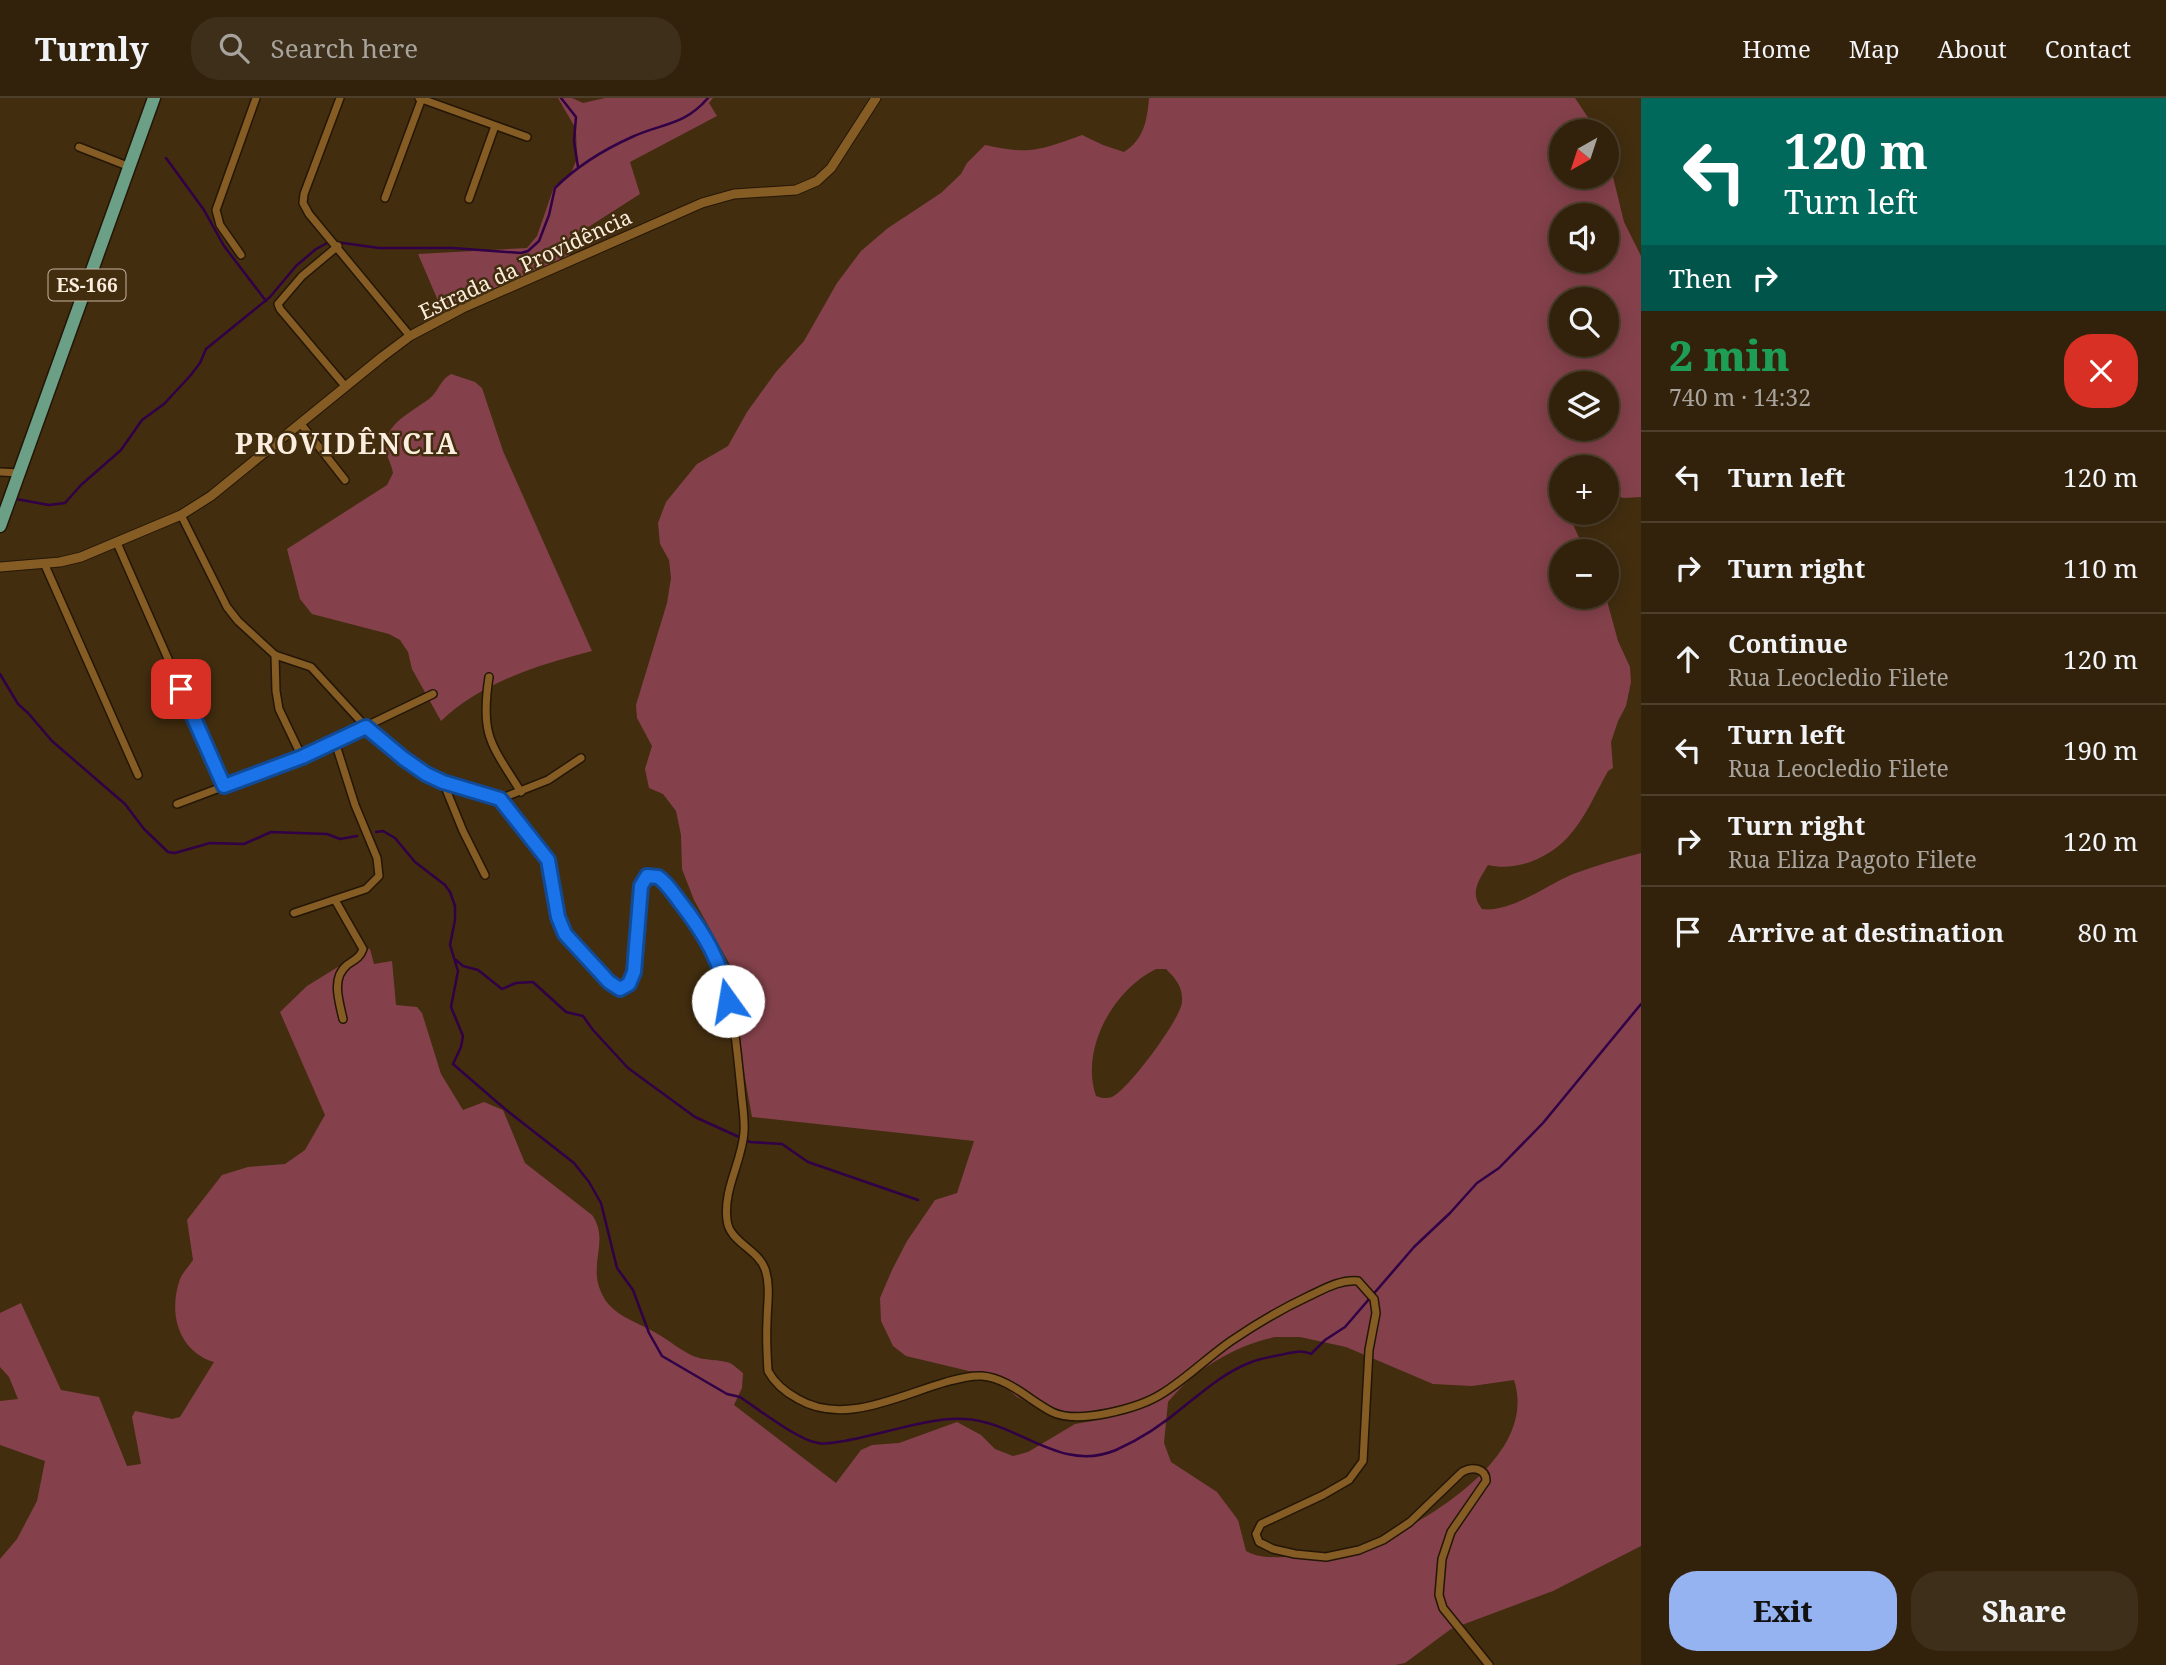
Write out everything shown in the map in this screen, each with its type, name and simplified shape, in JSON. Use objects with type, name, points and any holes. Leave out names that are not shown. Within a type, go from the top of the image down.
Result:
[{"type":"main road","name":"ES-166","points":[[20,473],[155,98]]},
{"type":"main road","points":[[3,514],[20,473]]},
{"type":"street","points":[[241,255],[220,225],[216,210],[256,98]]},
{"type":"street","points":[[340,98],[303,198],[309,214],[410,336]]},
{"type":"street","points":[[385,198],[421,98],[527,137]]},
{"type":"street","name":"Estrada da Providência","points":[[0,567],[72,561],[181,515],[211,496],[410,336],[463,308],[702,203],[734,194],[783,191],[807,186],[831,168],[876,98]]},
{"type":"street","points":[[469,199],[495,126]]},
{"type":"street","points":[[79,147],[130,167]]},
{"type":"street","points":[[337,245],[281,298],[278,307],[345,386]]},
{"type":"street","points":[[301,424],[345,480]]},
{"type":"street","points":[[0,472],[20,473]]},
{"type":"street","points":[[181,515],[227,607],[238,621],[275,655],[311,667],[366,727],[412,765],[443,782],[500,799],[545,854],[550,867],[560,926],[588,961],[615,987],[625,987],[632,978],[641,886],[647,876],[653,875],[663,880],[695,921],[712,947],[726,984],[744,1124],[738,1164],[729,1188],[727,1223],[730,1232],[761,1262],[765,1270],[768,1285],[768,1371],[773,1381],[808,1405],[836,1409],[861,1408],[964,1377],[983,1376],[1005,1383],[1055,1414],[1096,1416],[1125,1409],[1163,1393],[1230,1342],[1282,1309],[1343,1282],[1358,1281],[1374,1299],[1376,1313],[1369,1350],[1363,1461],[1349,1479],[1323,1495],[1265,1521],[1257,1528],[1256,1534],[1259,1542],[1266,1546],[1295,1555],[1342,1555],[1383,1540],[1410,1522],[1462,1472],[1478,1469],[1484,1474],[1486,1481],[1451,1532],[1442,1559],[1439,1595],[1443,1608],[1489,1665]]},
{"type":"street","points":[[117,543],[224,786]]},
{"type":"street","points":[[44,563],[138,775]]},
{"type":"street","points":[[275,655],[279,709],[302,757]]},
{"type":"street","points":[[488,677],[485,727],[496,753],[521,792]]},
{"type":"street","points":[[177,804],[302,757],[433,694]]},
{"type":"street","points":[[294,913],[359,892],[376,880],[380,865],[355,805],[335,742]]},
{"type":"street","points":[[500,799],[548,779],[581,758]]},
{"type":"street","points":[[443,782],[485,875]]},
{"type":"street","points":[[335,900],[363,949],[360,956],[343,969],[338,978],[338,997],[343,1019]]},
{"type":"shaded area","points":[[558,98],[572,98],[583,103],[605,98],[713,98],[709,103],[717,116],[630,162],[640,194],[565,242],[572,261],[445,317],[418,254],[527,248],[537,236],[554,187],[571,173],[577,159],[576,129]]},
{"type":"shaded area","points":[[1149,98],[1575,98],[1589,119],[1549,119],[1549,189],[1616,189],[1624,222],[1641,256],[1641,497],[1619,496],[1619,455],[1549,455],[1549,525],[1573,525],[1580,539],[1549,539],[1549,609],[1609,609],[1618,641],[1630,667],[1631,682],[1626,706],[1611,742],[1613,768],[1608,771],[1574,830],[1560,845],[1542,857],[1521,865],[1488,865],[1479,881],[1476,897],[1482,909],[1504,907],[1573,874],[1641,853],[1641,1546],[1553,1591],[1451,1629],[1405,1663],[1395,1665],[0,1665],[0,1559],[17,1539],[37,1501],[45,1461],[0,1445],[0,1401],[18,1399],[9,1377],[0,1367],[0,1313],[21,1303],[61,1390],[99,1397],[127,1466],[141,1464],[132,1417],[135,1411],[172,1419],[180,1417],[214,1362],[202,1357],[184,1340],[176,1317],[175,1305],[180,1279],[193,1260],[187,1220],[222,1175],[248,1167],[285,1164],[305,1150],[325,1115],[280,1012],[307,986],[367,949],[370,949],[374,964],[392,961],[396,1005],[417,1007],[422,1013],[441,1074],[463,1110],[484,1102],[503,1110],[525,1163],[592,1215],[599,1234],[598,1281],[605,1300],[611,1307],[693,1356],[735,1366],[743,1373],[742,1388],[734,1405],[836,1483],[861,1450],[872,1445],[899,1443],[957,1422],[981,1435],[995,1449],[1013,1456],[1028,1452],[1075,1424],[1092,1421],[1038,1407],[1017,1397],[994,1377],[906,1356],[893,1346],[881,1321],[880,1298],[907,1241],[935,1200],[957,1193],[974,1141],[752,1117],[734,1017],[735,974],[694,900],[682,869],[681,835],[676,811],[663,794],[649,788],[645,769],[652,746],[637,718],[636,705],[667,603],[671,578],[669,560],[660,544],[658,523],[666,502],[697,464],[728,446],[747,412],[776,372],[804,341],[837,283],[861,251],[888,228],[941,193],[985,145],[1013,150],[1035,149],[1082,135],[1124,152],[1136,141],[1145,122]],"holes":[[[1156,969],[1166,969],[1181,992],[1179,1011],[1163,1038],[1129,1082],[1112,1097],[1096,1096],[1092,1078],[1097,1041],[1114,1006],[1140,979]],[[1275,1337],[1300,1337],[1346,1347],[1433,1384],[1472,1386],[1514,1380],[1518,1405],[1513,1428],[1501,1450],[1465,1489],[1421,1520],[1376,1545],[1321,1555],[1257,1555],[1246,1551],[1238,1520],[1217,1492],[1171,1462],[1164,1443],[1168,1402],[1178,1390],[1216,1360]]]},
{"type":"shaded area","points":[[451,374],[475,382],[482,388],[503,451],[592,651],[551,662],[493,685],[457,707],[441,721],[412,669],[408,652],[400,640],[389,634],[312,614],[300,599],[287,549],[387,485],[393,473],[386,452],[388,434],[399,420],[432,396]]},
{"type":"waterway","points":[[561,98],[576,117],[574,141],[578,167]]},
{"type":"waterway","points":[[336,242],[379,248],[452,248],[521,253],[528,251],[539,241],[555,188],[563,180],[611,147],[681,119],[708,98]]},
{"type":"waterway","points":[[166,158],[204,210],[224,246],[266,301]]},
{"type":"waterway","points":[[16,499],[49,505],[65,503],[121,450],[142,420],[164,404],[190,376],[206,349],[270,297],[296,266],[329,242]]},
{"type":"waterway","points":[[0,674],[18,704],[52,741],[125,804],[144,829],[168,852],[175,853],[210,843],[244,844],[271,832],[327,834],[340,839],[357,836]]},
{"type":"waterway","points":[[376,832],[383,831],[395,838],[415,862],[445,885],[455,906],[450,945],[458,971],[451,1007],[463,1036],[453,1064],[574,1163],[589,1182],[601,1203],[617,1268],[633,1290],[649,1333],[662,1356],[727,1394],[740,1397],[800,1436],[821,1444],[935,1421],[964,1419],[1003,1428],[1057,1451],[1076,1456],[1095,1456],[1116,1450],[1144,1435],[1232,1371],[1260,1359],[1292,1352],[1311,1354],[1325,1340],[1345,1327],[1414,1247],[1477,1183],[1499,1168],[1543,1123],[1641,1004]]},
{"type":"waterway","points":[[456,960],[463,966],[478,970],[502,989],[516,983],[533,982],[566,1012],[583,1016],[628,1068],[695,1117],[750,1142],[782,1144],[808,1162],[918,1200]]},
{"type":"district","name":"PROVIDÊNCIA","points":[[347,443]]},
{"type":"route","points":[[181,689],[224,786],[302,757],[366,727],[426,774],[443,782],[500,799],[548,860],[560,926],[565,934],[609,982],[620,989],[629,984],[634,972],[642,880],[647,876],[658,877],[695,921],[712,947],[726,984],[728,1001]]}]
